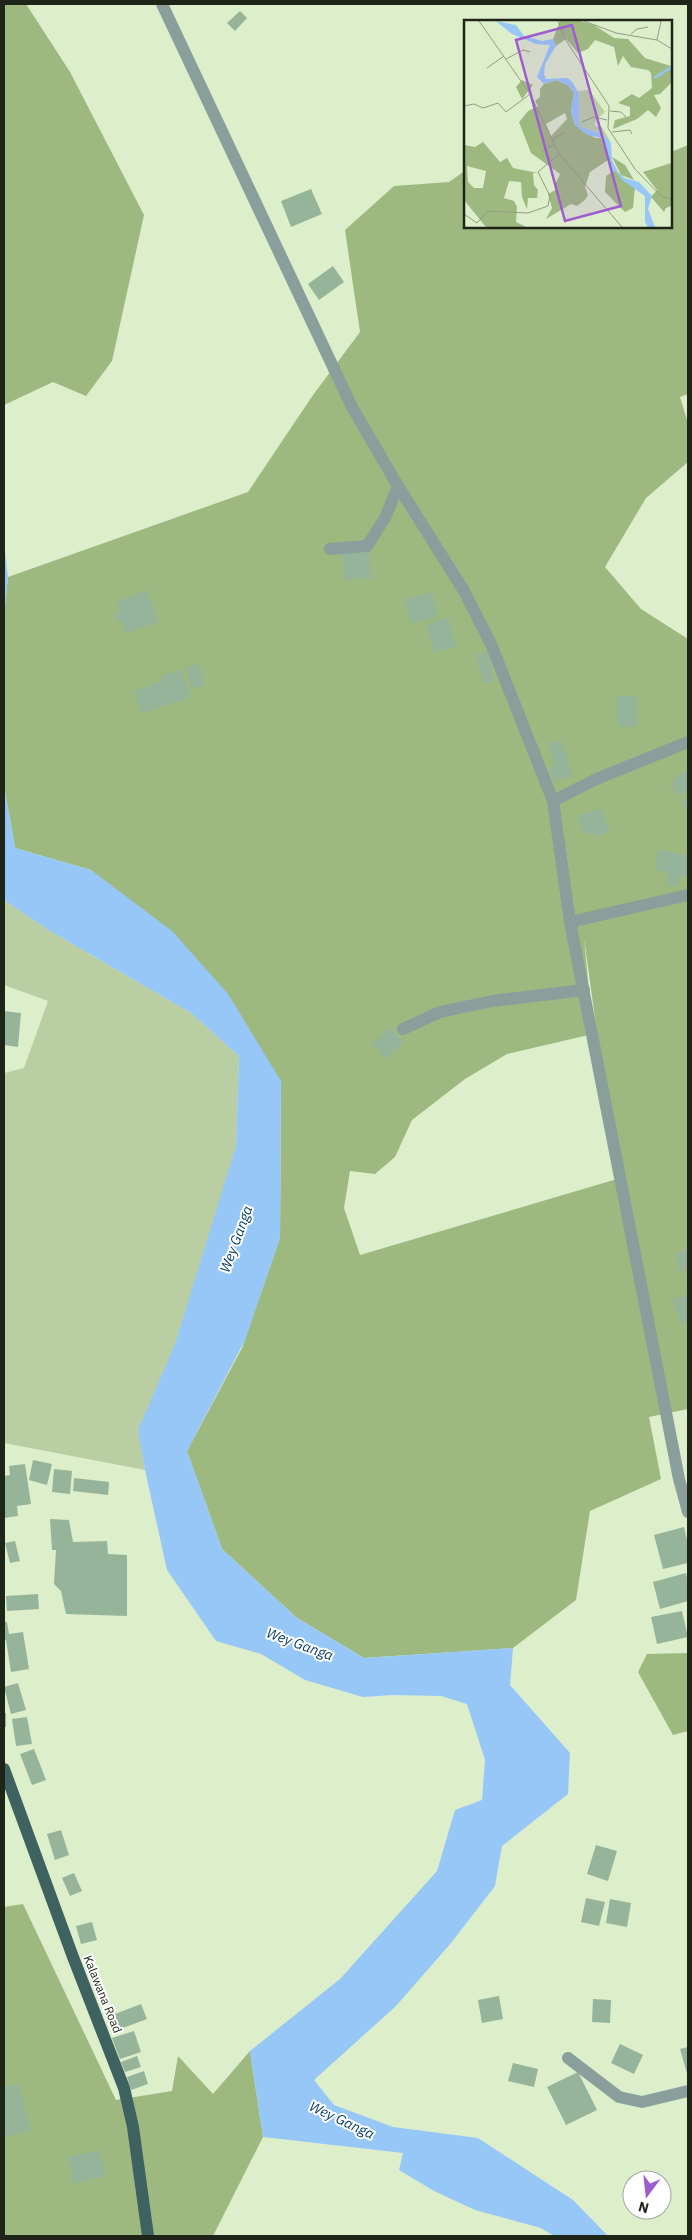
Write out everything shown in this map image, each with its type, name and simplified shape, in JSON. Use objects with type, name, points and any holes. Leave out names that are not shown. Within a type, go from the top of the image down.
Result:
[{"type":"main road","name":"Kalawana Road","points":[[4,1769],[73,1957],[124,2088],[133,2127],[148,2236]]},
{"type":"street","points":[[162,4],[352,407],[398,486],[464,591],[491,644],[553,801],[570,922],[688,1512]]},
{"type":"street","points":[[330,549],[367,546],[386,518],[398,486]]},
{"type":"street","points":[[553,801],[594,780],[688,742]]},
{"type":"street","points":[[570,922],[688,895]]},
{"type":"street","points":[[404,1029],[440,1012],[484,1003],[584,990]]},
{"type":"street","points":[[568,2058],[619,2097],[642,2102],[688,2091]]},
{"type":"green space","points":[[4,4],[26,4],[70,72],[144,215],[112,361],[86,396],[53,382],[4,405]]},
{"type":"green space","points":[[688,145],[688,394],[680,397],[688,423],[688,462],[646,498],[605,567],[641,609],[688,639],[688,1409],[649,1417],[661,1479],[590,1511],[576,1600],[513,1648],[364,1658],[297,1618],[222,1549],[187,1451],[242,1348],[280,1238],[281,1081],[91,870],[15,848],[4,786],[4,615],[8,577],[248,492],[313,395],[360,332],[345,230],[394,186],[449,182],[464,171],[464,228],[672,228],[672,152]],"holes":[[[584,938],[617,1179],[360,1255],[344,1208],[350,1171],[375,1174],[395,1157],[412,1120],[465,1079],[507,1054],[593,1034]]]},
{"type":"green space","points":[[4,900],[50,931],[191,1013],[239,1056],[236,1150],[173,1351],[139,1430],[145,1470],[4,1443],[4,1073],[24,1068],[48,1001],[4,985]]},
{"type":"green space","points":[[688,1653],[688,1731],[673,1735],[638,1672],[647,1654]]},
{"type":"green space","points":[[23,1904],[116,2100],[172,2091],[178,2056],[213,2094],[250,2051],[263,2137],[213,2236],[4,2236],[4,1907]]},
{"type":"water","points":[[4,544],[8,577],[4,615]]},
{"type":"water","name":"Wey Ganga","points":[[4,786],[15,848],[91,870],[172,931],[228,994],[281,1081],[280,1238],[245,1340],[187,1451],[222,1549],[297,1618],[364,1658],[513,1648],[510,1685],[570,1753],[568,1794],[502,1846],[495,1886],[451,1943],[396,2006],[314,2080],[334,2105],[393,2127],[478,2138],[573,2200],[608,2236],[554,2236],[541,2228],[475,2210],[434,2191],[399,2170],[403,2153],[263,2137],[250,2051],[340,1979],[437,1871],[455,1810],[482,1800],[485,1760],[467,1704],[441,1696],[393,1695],[363,1697],[305,1680],[261,1654],[216,1641],[167,1570],[138,1430],[175,1344],[236,1146],[239,1056],[191,1013],[50,931],[4,900]]},
{"type":"building","points":[[240,11],[247,18],[235,31],[227,23]]},
{"type":"building","points":[[311,189],[322,214],[291,227],[281,201]]},
{"type":"building","points":[[333,266],[344,282],[319,300],[308,284]]},
{"type":"building","points":[[369,552],[371,578],[344,580],[342,554]]},
{"type":"building","points":[[148,590],[158,622],[126,633],[121,620],[117,622],[114,614],[120,612],[117,601]]},
{"type":"building","points":[[432,592],[439,616],[411,624],[404,600]]},
{"type":"building","points":[[448,618],[457,646],[434,653],[426,624]]},
{"type":"building","points":[[488,652],[494,681],[483,684],[476,654]]},
{"type":"building","points":[[199,664],[205,685],[192,689],[185,667]]},
{"type":"building","points":[[181,669],[191,697],[142,713],[134,691],[163,681],[161,676]]},
{"type":"building","points":[[617,696],[637,696],[637,726],[618,727]]},
{"type":"building","points":[[561,740],[573,776],[553,782],[549,768],[555,766],[548,744]]},
{"type":"building","points":[[685,770],[688,774],[688,789],[680,797],[669,784]]},
{"type":"building","points":[[688,796],[688,811],[681,802]]},
{"type":"building","points":[[601,808],[610,832],[595,837],[593,832],[584,835],[577,816]]},
{"type":"building","points":[[658,850],[688,855],[687,876],[680,875],[678,886],[666,885],[668,872],[655,870]]},
{"type":"building","points":[[4,1011],[21,1013],[18,1047],[4,1045]]},
{"type":"building","points":[[390,1027],[404,1043],[386,1059],[372,1043]]},
{"type":"building","points":[[688,1249],[688,1269],[680,1272],[675,1253]]},
{"type":"building","points":[[688,1294],[688,1322],[682,1325],[672,1300]]},
{"type":"building","points":[[33,1460],[52,1464],[47,1485],[29,1480]]},
{"type":"building","points":[[25,1464],[31,1504],[17,1506],[18,1516],[4,1518],[4,1476],[10,1475],[9,1466]]},
{"type":"building","points":[[54,1469],[72,1471],[70,1494],[52,1492]]},
{"type":"building","points":[[74,1478],[109,1482],[108,1495],[73,1491]]},
{"type":"building","points":[[50,1519],[69,1520],[73,1542],[107,1541],[108,1554],[127,1555],[127,1616],[66,1614],[61,1591],[54,1584],[56,1550],[52,1550]]},
{"type":"building","points":[[684,1527],[688,1544],[688,1563],[663,1569],[654,1535]]},
{"type":"building","points":[[15,1541],[20,1561],[10,1563],[5,1543]]},
{"type":"building","points":[[686,1573],[688,1601],[660,1609],[653,1582]]},
{"type":"building","points":[[38,1594],[39,1609],[7,1611],[6,1596]]},
{"type":"building","points":[[682,1611],[688,1637],[657,1644],[651,1617]]},
{"type":"building","points":[[4,1622],[7,1622],[9,1634],[23,1632],[29,1669],[11,1672],[6,1640],[4,1640]]},
{"type":"building","points":[[18,1683],[26,1710],[11,1714],[4,1687]]},
{"type":"building","points":[[4,1713],[6,1713],[6,1727],[4,1727]]},
{"type":"building","points":[[27,1717],[32,1744],[16,1746],[12,1719]]},
{"type":"building","points":[[34,1749],[46,1780],[32,1785],[20,1754]]},
{"type":"building","points":[[61,1830],[69,1855],[55,1860],[47,1834]]},
{"type":"building","points":[[596,1845],[617,1851],[608,1881],[587,1874]]},
{"type":"building","points":[[74,1873],[82,1891],[70,1896],[62,1878]]},
{"type":"building","points":[[586,1898],[605,1902],[599,1926],[581,1922]]},
{"type":"building","points":[[610,1899],[631,1903],[627,1927],[606,1923]]},
{"type":"building","points":[[92,1922],[97,1940],[81,1944],[76,1926]]},
{"type":"building","points":[[499,1996],[503,2019],[482,2023],[478,2000]]},
{"type":"building","points":[[593,1999],[611,2000],[610,2023],[592,2022]]},
{"type":"building","points":[[141,2004],[147,2019],[112,2032],[107,2017]]},
{"type":"building","points":[[134,2031],[141,2052],[120,2059],[112,2038]]},
{"type":"building","points":[[620,2044],[643,2055],[634,2074],[611,2063]]},
{"type":"building","points":[[688,2047],[688,2077],[680,2049]]},
{"type":"building","points":[[137,2056],[141,2067],[125,2072],[121,2062]]},
{"type":"building","points":[[513,2063],[538,2069],[534,2087],[508,2081]]},
{"type":"building","points":[[144,2071],[148,2084],[131,2090],[127,2077]]},
{"type":"building","points":[[578,2072],[597,2110],[566,2125],[547,2087]]},
{"type":"building","points":[[18,2083],[31,2130],[4,2137],[4,2087]]},
{"type":"building","points":[[99,2150],[106,2176],[74,2184],[68,2157]]}]
